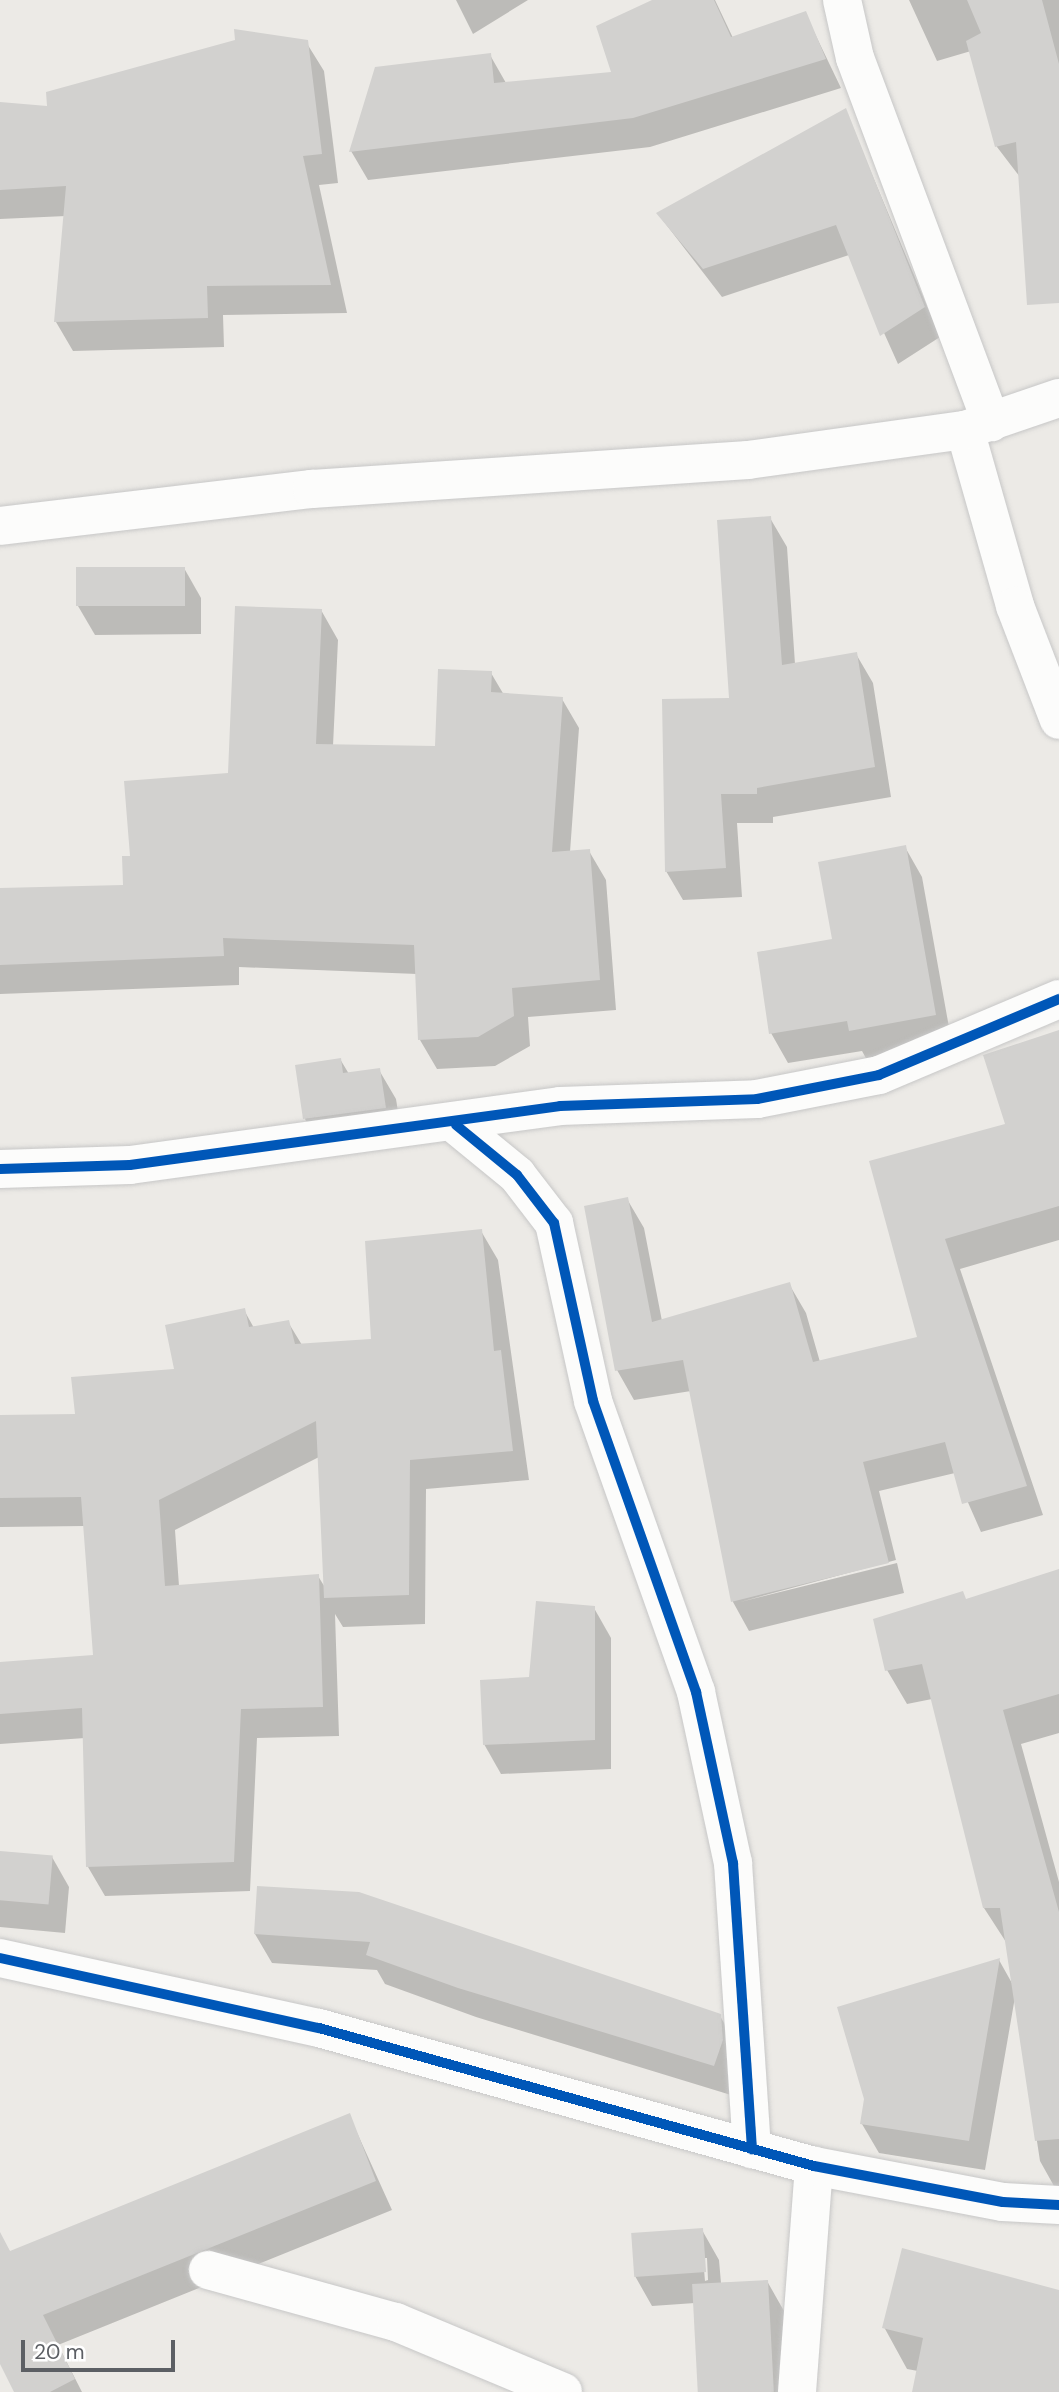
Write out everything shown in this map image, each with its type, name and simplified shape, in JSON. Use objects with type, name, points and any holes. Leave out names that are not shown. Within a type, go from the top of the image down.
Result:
[{"type":"street","points":[[842,0],[855,58],[978,426],[1015,606],[1059,720]]},
{"type":"street","points":[[0,526],[312,489],[748,460],[978,426],[1059,398]]},
{"type":"street","points":[[0,1169],[131,1165],[456,1125],[560,1106],[757,1099],[879,1075],[1059,999]]},
{"type":"street","points":[[456,1125],[517,1175],[554,1223],[593,1401],[696,1692],[733,1863],[752,2149]]},
{"type":"street","points":[[0,1958],[320,2028],[814,2166],[1003,2202],[1059,2205]]},
{"type":"street","points":[[796,2392],[814,2166]]},
{"type":"street","points":[[208,2270],[396,2322],[562,2392]]},
{"type":"building","points":[[652,0],[714,0],[731,37],[806,11],[826,59],[633,118],[349,152],[375,67],[491,53],[494,83],[611,72],[596,26]]},
{"type":"building","points":[[967,0],[1042,0],[1059,64],[1059,303],[1027,305],[1016,142],[995,147],[966,41],[981,33]]},
{"type":"building","points":[[234,29],[308,40],[322,154],[303,156],[331,285],[207,286],[208,318],[54,322],[66,186],[0,190],[0,102],[47,106],[46,92],[235,40]]},
{"type":"building","points":[[846,108],[925,307],[880,336],[836,225],[703,269],[656,213]]},
{"type":"building","points":[[771,516],[782,665],[857,652],[875,767],[757,788],[757,794],[721,794],[726,868],[665,872],[662,699],[729,698],[717,520]]},
{"type":"building","points":[[76,567],[185,567],[185,606],[76,606]]},
{"type":"building","points":[[235,606],[322,609],[316,744],[435,746],[438,669],[492,671],[491,692],[563,697],[552,852],[590,849],[600,980],[512,988],[514,1016],[478,1037],[418,1040],[414,945],[223,938],[224,956],[0,965],[0,888],[123,885],[122,856],[130,856],[124,781],[228,773]]},
{"type":"building","points":[[906,845],[936,1015],[849,1031],[847,1021],[769,1034],[757,952],[832,939],[818,862]]},
{"type":"building","points":[[1059,1030],[1059,1206],[945,1239],[1027,1486],[962,1504],[945,1442],[863,1462],[889,1563],[731,1602],[683,1360],[615,1371],[584,1206],[628,1197],[652,1322],[790,1282],[813,1362],[917,1337],[869,1161],[1005,1124],[983,1055]]},
{"type":"building","points":[[341,1058],[343,1073],[380,1068],[386,1108],[303,1119],[295,1065]]},
{"type":"building","points":[[482,1229],[494,1351],[501,1350],[513,1451],[410,1460],[409,1595],[324,1598],[316,1421],[159,1500],[165,1586],[319,1574],[323,1707],[241,1709],[234,1862],[86,1867],[82,1708],[0,1714],[0,1662],[93,1655],[81,1497],[0,1498],[0,1415],[75,1414],[71,1377],[174,1369],[165,1325],[245,1308],[249,1327],[289,1320],[295,1344],[371,1339],[365,1241]]},
{"type":"building","points":[[1059,1569],[1059,1694],[1003,1710],[1059,1912],[1059,2139],[1035,2141],[1000,1908],[983,1908],[922,1664],[885,1671],[873,1619],[963,1591],[966,1599]]},
{"type":"building","points":[[536,1601],[595,1606],[595,1740],[483,1745],[480,1680],[529,1677]]},
{"type":"building","points":[[0,1851],[53,1856],[49,1904],[0,1900]]},
{"type":"building","points":[[257,1886],[359,1892],[721,2014],[723,2040],[714,2066],[458,1988],[366,1955],[370,1942],[254,1934]]},
{"type":"building","points":[[1000,1958],[969,2141],[860,2124],[864,2099],[837,2007]]},
{"type":"building","points":[[350,2113],[376,2181],[43,2315],[75,2379],[50,2392],[14,2392],[0,2364],[0,2232],[10,2251]]},
{"type":"building","points":[[703,2228],[706,2272],[634,2277],[631,2233]]},
{"type":"building","points":[[902,2248],[1059,2290],[1059,2392],[912,2392],[923,2338],[882,2328]]},
{"type":"building","points":[[768,2280],[774,2392],[698,2392],[692,2284]]},
{"type":"cycle path","points":[[0,1169],[130,1165],[560,1106],[757,1099],[879,1075],[1059,999]]},
{"type":"cycle path","points":[[456,1125],[517,1175],[554,1223],[593,1401],[696,1692],[733,1863],[752,2149]]},
{"type":"cycle path","points":[[0,1958],[319,2028],[814,2166],[1003,2202],[1059,2205]]}]
